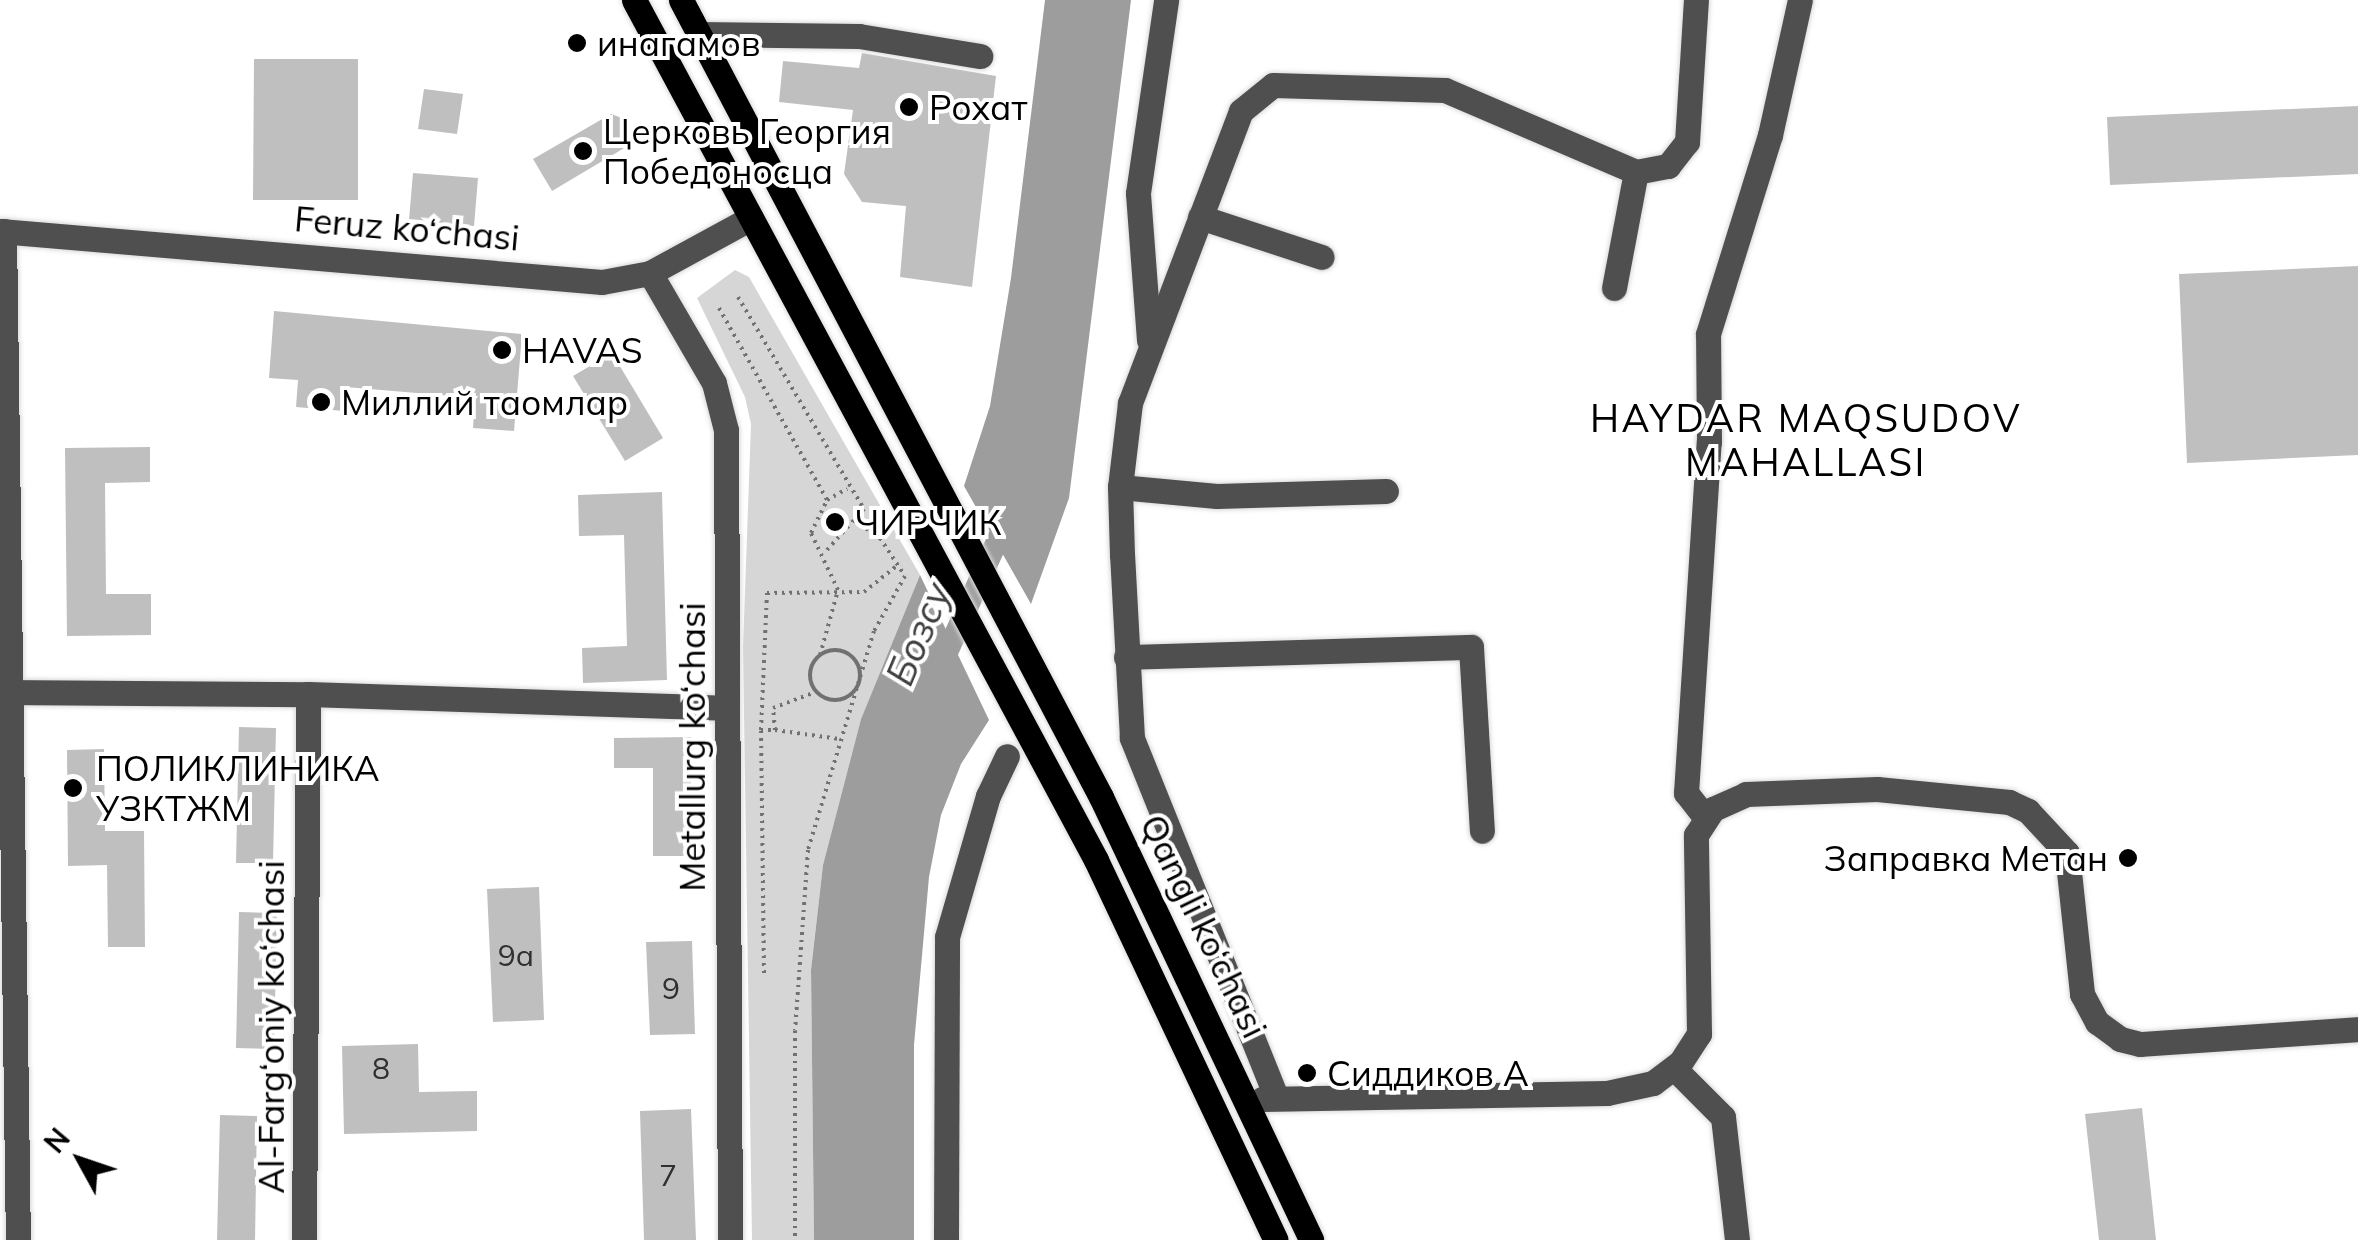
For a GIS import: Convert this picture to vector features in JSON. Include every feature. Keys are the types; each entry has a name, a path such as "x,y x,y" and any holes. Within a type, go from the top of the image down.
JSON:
{"main road":[{"name":"Qangli ko‘chasi","path":"634,0 1006,692 1220,1117 1276,1240"},
{"name":"Qangli ko‘chasi","path":"681,0 1263,1099 1311,1240"},
{"name":"Feruz ko‘chasi","path":"751,218 788,198"},
{"path":"1220,1117 1263,1099"}],"street":[{"path":"1150,350 1138,193 1166,0"},
{"path":"1614,288 1636,172 1668,166 1687,142 1696,0"},
{"path":"1705,817 1686,793 1708,442 1708,334 1770,135 1800,0"},
{"path":"698,34 859,36 980,56"},
{"name":"Qangli ko‘chasi","path":"1263,1099 1132,738 1120,487 1130,403 1241,110 1274,85 1446,90 1636,172"},
{"path":"1200,217 1322,258"},
{"name":"Feruz ko‘chasi","path":"2,231 602,282 650,273 751,218"},
{"path":"2,231 6,889 18,1240"},
{"name":"Metallurg ko‘chasi","path":"650,273 714,383 724,414 730,1240"},
{"path":"1120,487 1216,496 1386,491"},
{"path":"1126,657 1470,647 1482,831"},
{"path":"6,692 308,694 724,708"},
{"name":"Al-Farg‘oniy ko‘chasi","path":"304,1240 308,694"},
{"path":"946,1240 947,938 988,796 1007,756"},
{"path":"1263,1099 1622,1092 1674,1068 1691,1050 1702,1016 1692,855 1705,817 1746,794 1877,789 2008,802 2037,818 2066,853 2082,994 2111,1035 2140,1044 2358,1028"},
{"path":"1674,1068 1722,1117 1737,1240"}],"path":[{"path":"738,297 847,489 864,509 826,552"},
{"path":"718,308 827,500"},
{"path":"816,692 811,668 820,654 838,590 826,552 812,533 827,500 847,489"},
{"path":"795,1240 801,908 808,850 874,631 905,576 900,562 854,520"},
{"path":"764,973 761,730 766,593 864,592 900,562"},
{"path":"775,730 774,708 816,692 838,700 858,686 860,670 852,656 836,650 820,654"},
{"path":"761,730 839,739"}],"shaded area":[{"path":"735,270 749,277 920,575 861,719 823,865 811,970 814,1240 752,1240 743,647 751,424 745,397 697,298"}],"water":[{"name":"Бозсу","path":"1045,0 1131,0 1069,498 1031,604 964,486 990,406 1011,278"},
{"path":"920,575 989,720 961,764 941,815 929,877 914,1045 914,1240 814,1240 811,970 823,865 861,719"}],"building":[{"path":"862,53 996,76 972,287 900,277 906,206 862,202 844,174 853,110 779,102 783,61 859,68"},
{"path":"254,59 358,59 358,200 253,200"},
{"path":"424,89 463,94 457,134 418,129"},
{"path":"2358,106 2358,174 2110,185 2107,117"},
{"name":"Церковь Георгия Победоносца","path":"611,114 622,118 631,144 552,191 533,159"},
{"path":"413,173 478,178 474,226 409,220"},
{"path":"2358,266 2358,455 2187,463 2179,274"},
{"path":"274,311 522,334 514,431 473,428 475,398 346,387 344,411 296,407 298,380 269,378"},
{"path":"612,353 663,438 625,461 573,376"},
{"path":"150,447 150,482 105,483 106,594 151,594 151,635 67,636 65,448"},
{"path":"662,492 667,680 583,683 582,648 627,646 624,535 579,536 578,495"},
{"path":"239,727 276,728 273,863 236,863"},
{"path":"691,737 691,856 653,856 653,768 614,768 614,738"},
{"path":"104,749 105,831 144,831 145,947 108,947 107,865 68,866 67,750"},
{"path":"539,887 544,1020 493,1022 487,889"},
{"path":"239,912 277,913 274,1049 236,1048"},
{"path":"692,941 695,1034 650,1035 646,942"},
{"path":"418,1044 419,1092 477,1091 477,1131 344,1134 342,1046"},
{"path":"2142,1108 2156,1240 2099,1240 2085,1114"},
{"path":"691,1109 696,1240 644,1240 640,1111"},
{"path":"220,1115 257,1116 255,1240 217,1240"}],"waterway":[{"name":"Бозсу","path":"940,668 1007,519"}],"place":[{"name":"инагамов","path":"577,43"},
{"name":"Рохат","path":"909,107"},
{"name":"Церковь Георгия Победоносца","path":"583,151"},
{"name":"HAVAS","path":"502,350"},
{"name":"Миллий таомлар","path":"321,402"},
{"name":"ЧИРЧИК","path":"835,522"},
{"name":"ПОЛИКЛИНИКА УЗКТЖМ","path":"73,788"},
{"name":"Заправка Метан","path":"2128,858"},
{"name":"Сиддиков А","path":"1307,1073"}],"district":[{"name":"HAYDAR MAQSUDOV MAHALLASI","path":"1806,441"}]}
